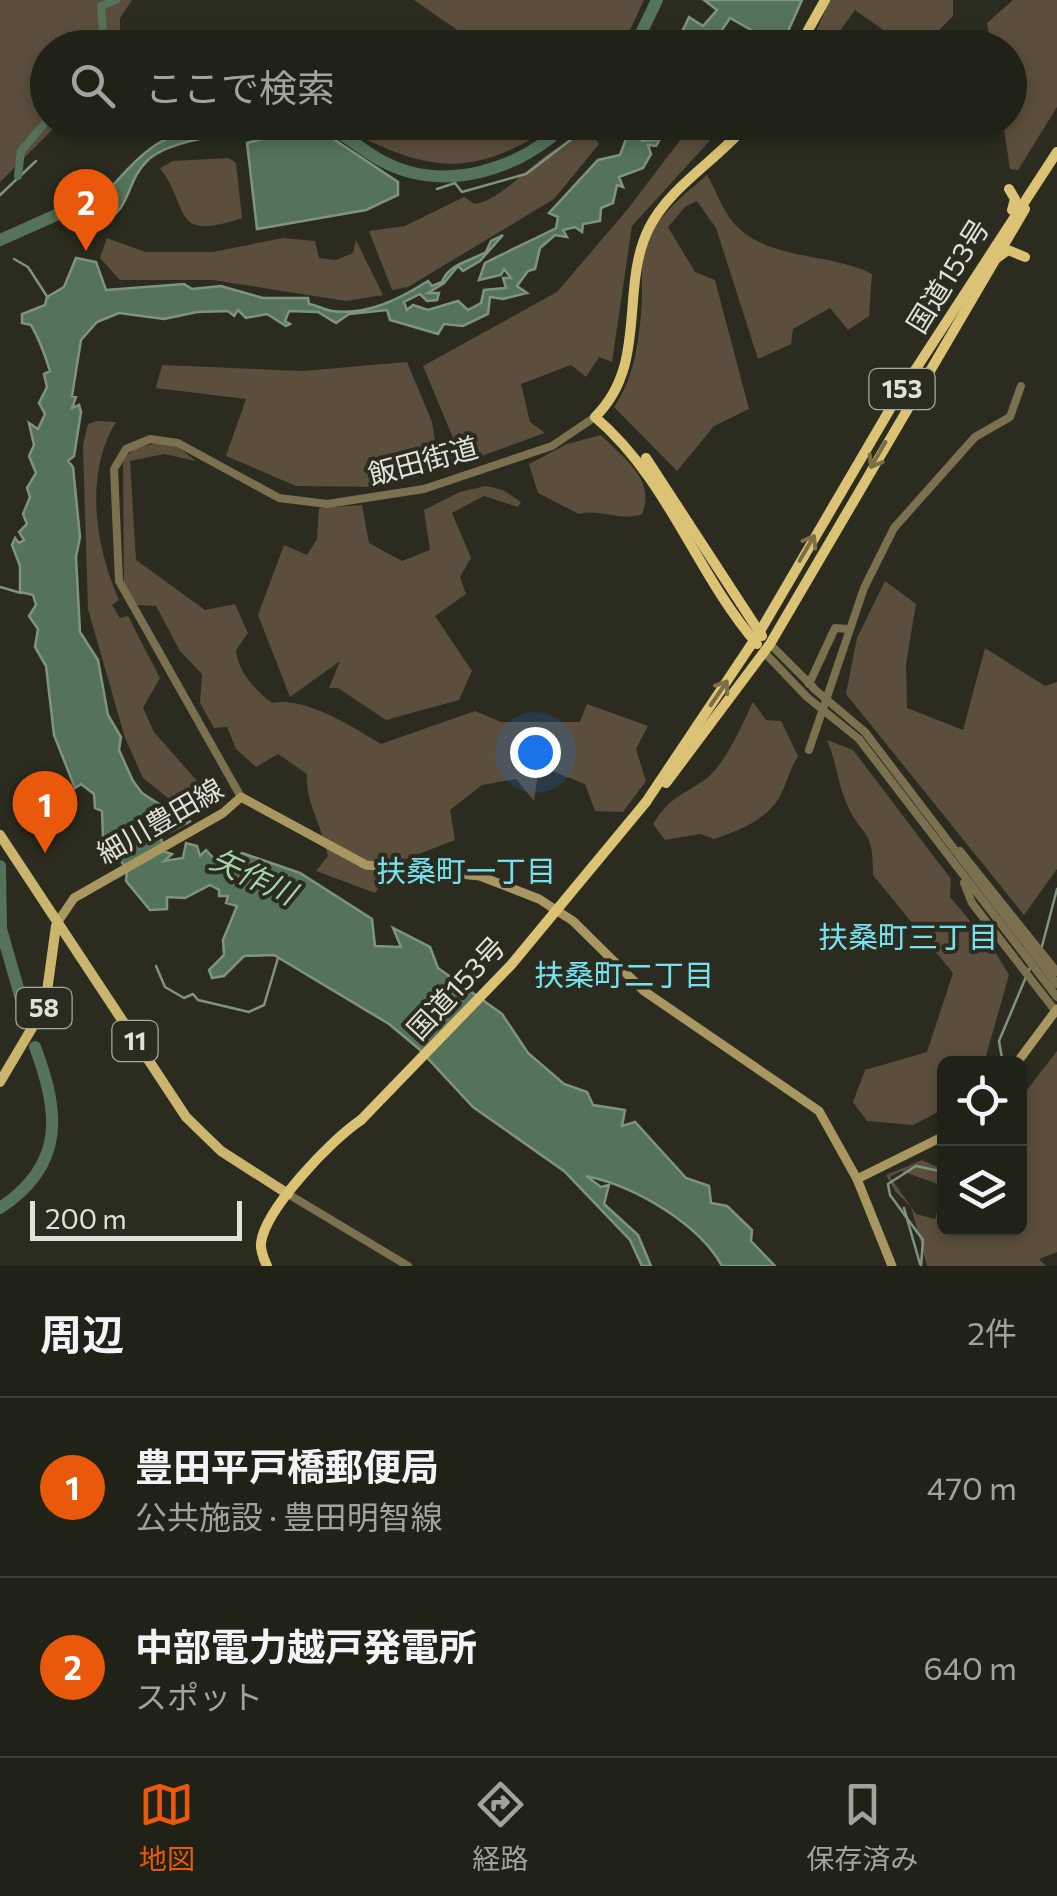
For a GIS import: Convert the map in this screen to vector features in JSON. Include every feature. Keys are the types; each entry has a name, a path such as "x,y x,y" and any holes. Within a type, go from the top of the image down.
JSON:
{"highway":[{"path":"808,30 825,0"},
{"name":"飯田街道","path":"598,414 627,362 646,232 661,208 731,140"},
{"name":"国道153号","path":"646,802 756,637 866,448 1057,152"},
{"name":"国道153号","path":"288,1194 511,965 700,742 767,648 973,292 1057,164"},
{"name":"153","path":"998,238 1015,202 1009,189"},
{"path":"973,292 1001,253 1012,250 1026,257 1014,235 1028,205"},
{"path":"598,414 665,482 756,637 767,648"},
{"name":"153","path":"267,1266 261,1241 270,1218 288,1194"}],"main road":[{"name":"細川豊田線","path":"56,924 74,898 224,813 241,797 366,864 480,876 539,899 573,921 644,992 819,1111 856,1179 892,1266"},
{"name":"11","path":"0,834 56,924 194,1126 221,1152 288,1194"},
{"name":"58","path":"0,1082 45,1006 56,924"},
{"path":"1022,1056 1056,1011"},
{"path":"856,1179 937,1139"}],"street":[{"path":"809,750 848,629 894,528 975,437 1010,417 1021,386"},
{"name":"飯田街道","path":"241,797 119,581 114,468 126,449 150,439 178,443 279,498 327,504 424,489 552,446 598,414"},
{"path":"811,686 834,628 848,629"},
{"path":"767,648 862,735 984,876 1057,972"},
{"path":"767,648 807,697 862,735 959,870 1057,984"},
{"path":"940,829 1057,997"},
{"path":"959,870 972,902 1056,1011"},
{"path":"288,1194 408,1266"}],"shaded area":[{"path":"0,0 132,0 120,18 120,30 30,30 30,140 42,140 0,182"},
{"path":"414,0 644,0 630,30 457,30"},
{"path":"830,0 953,0 953,16 939,30 883,30 855,10 840,30 816,30"},
{"path":"1013,0 1057,0 1057,107 1018,170 1010,169 1006,140 1027,140 1027,30 988,30 987,23"},
{"path":"367,140 528,140 471,162 445,164"},
{"path":"572,140 596,140 599,144 554,199 408,287 392,290 369,231 405,226 464,197 475,204 489,199"},
{"path":"680,140 710,140 632,226 612,362 599,357 586,377 571,365 521,384 530,422 545,433 448,468 453,438 423,366 557,292"},
{"path":"229,158 236,163 242,218 203,226 193,224 160,168 173,161"},
{"path":"707,175 729,217 758,242 872,274 869,316 848,330 830,308 793,329 791,344 758,359 716,228 697,201 686,206 668,227 695,272 715,280 749,409 714,426 677,471 614,407 636,354 643,262 649,237 671,207"},
{"path":"107,238 145,252 213,252 283,238 315,241 319,258 336,260 353,253 356,240 383,295 346,301 213,280 120,280 100,258"},
{"path":"407,362 432,422 436,447 422,476 381,487 296,486 226,456 246,399 156,388 162,365 303,371"},
{"path":"116,422 106,442 97,487 99,534 119,600 112,605 120,618 128,616 160,678 143,708 154,732 212,798 183,810 143,778 125,738 88,609 83,445 88,424"},
{"path":"601,435 641,480 645,490 642,514 579,514 538,493 529,464 567,444"},
{"path":"173,443 196,461 164,454 130,461 136,560 205,610 235,604 248,633 236,650 240,666 272,703 314,708 381,744 475,711 501,722 580,722 587,704 648,726 636,749 646,781 623,812 595,811 585,784 539,766 534,801 516,779 482,785 450,810 455,840 393,864 375,893 316,871 328,856 309,795 307,774 278,754 256,767 236,749 227,727 214,728 200,703 202,674 180,651 156,606 136,605 124,584 123,458 136,448"},
{"path":"486,486 503,490 521,502 518,507 484,496 452,513 471,558 460,577 466,594 435,616 472,671 459,700 386,720 338,688 329,688 340,661 290,697 258,615 284,545 307,555 317,539 319,508 362,505 369,543 402,561 430,550 424,510 460,492"},
{"path":"885,581 916,604 906,664 907,708 963,730 985,648 1045,686 1057,682 1057,869 1024,915 846,694 857,638"},
{"path":"753,702 766,720 781,721 798,756 777,801 757,820 714,839 700,834 665,840 653,824 672,801 714,771"},
{"path":"827,740 853,750 951,879 950,897 992,947 1009,975 986,1056 937,1056 937,1113 913,1125 867,1121 853,1102 865,1070 927,1052 953,973 873,875 869,840 846,802"},
{"path":"1057,1051 1057,1252 1039,1259 1046,1266 927,1266 911,1207 886,1175 922,1160 937,1167 937,1184 901,1171 890,1177 916,1214 935,1219 937,1213 937,1236 1027,1236 1027,1090"}],"water":[{"path":"704,0 802,0 789,30 751,30 730,18 722,30 683,30 689,17 703,26 717,10"},
{"path":"166,140 195,140 173,146 147,161 119,210 104,221 95,215 104,193"},
{"path":"335,140 398,182 398,195 366,210 257,229 247,143"},
{"path":"626,140 659,140 656,146 648,145 651,154 643,168 619,177 623,187 617,185 613,203 601,208 600,221 583,224 582,232 575,227 563,230 567,237 555,235 540,248 535,269 528,271 517,286 527,293 503,299 490,297 488,314 463,326 444,324 438,334 390,320 387,310 349,314 336,323 318,312 289,311 285,321 290,324 286,326 267,314 246,318 238,310 234,316 228,311 197,312 164,319 119,313 97,322 81,340 72,408 79,405 81,412 74,456 68,461 73,467 80,537 76,557 80,632 98,660 108,715 121,737 119,750 133,781 142,793 173,813 178,823 191,821 170,832 157,825 165,852 172,854 164,861 183,858 186,843 197,846 200,856 206,850 217,862 236,861 242,853 300,873 372,919 375,946 401,947 393,928 430,947 438,968 502,1014 528,1053 564,1084 587,1092 593,1105 625,1110 622,1126 635,1122 686,1178 709,1186 711,1203 727,1206 752,1230 751,1241 775,1266 722,1266 698,1236 664,1209 625,1188 586,1176 601,1187 609,1185 604,1204 638,1235 651,1266 642,1266 630,1240 564,1171 473,1107 419,1049 389,1024 274,955 244,956 224,976 212,978 209,970 224,955 223,940 237,906 226,903 228,896 219,896 219,890 210,885 185,898 167,897 167,909 150,910 126,881 127,870 117,855 120,845 114,851 103,838 102,811 95,808 94,794 81,784 75,788 54,735 46,666 35,647 38,629 29,616 36,605 33,595 20,592 20,566 12,545 15,538 19,543 24,540 19,532 27,524 23,514 30,497 27,488 36,473 29,456 34,445 29,423 38,429 45,414 39,403 47,387 44,374 50,371 31,325 22,323 22,314 45,305 47,297 64,287 76,258 96,262 106,290 184,284 192,289 221,286 263,298 308,298 309,304 345,312 383,304 428,281 432,286 442,282 449,271 461,264 486,252 491,241 503,235 480,261 463,271 458,266 444,283 428,293 439,293 437,300 427,301 420,294 404,302 407,310 413,305 428,310 458,301 468,310 481,303 484,290 506,288 503,278 511,278 504,269 501,275 479,280 485,263 556,228 558,217 549,213 598,160 620,155"}],"waterway":[{"path":"103,30 101,6 116,0"},
{"name":"矢作川","path":"643,30 657,0"},
{"path":"18,176 21,151 30,140"},
{"name":"矢作川","path":"349,140 382,161 431,176 481,172 528,153 548,140"},
{"path":"437,189 455,183 462,192 526,174 570,140"},
{"path":"0,195 36,161"},
{"path":"0,240 83,203 106,204"},
{"path":"14,259 28,267 48,298"},
{"path":"0,587 21,593"},
{"path":"0,866 1,929 28,1023"},
{"path":"1041,950 1057,889"},
{"path":"156,966 165,987 184,998 193,994 198,1000 249,1012 264,1005 278,958"},
{"path":"1002,1056 999,1041 1031,965"},
{"path":"0,1208 36,1174 51,1136 49,1094 35,1047"},
{"path":"921,1266 923,1240 890,1195 888,1184 916,1166 937,1170"},
{"path":"904,1208 920,1264"}],"place":[{"name":"中部電力越戸発電所","path":"86,251"},
{"name":"豊田平戸橋郵便局","path":"45,853"}],"district":[{"name":"扶桑町一丁目","path":"466,872"},
{"name":"扶桑町三丁目","path":"908,938"},
{"name":"扶桑町二丁目","path":"624,976"}]}
